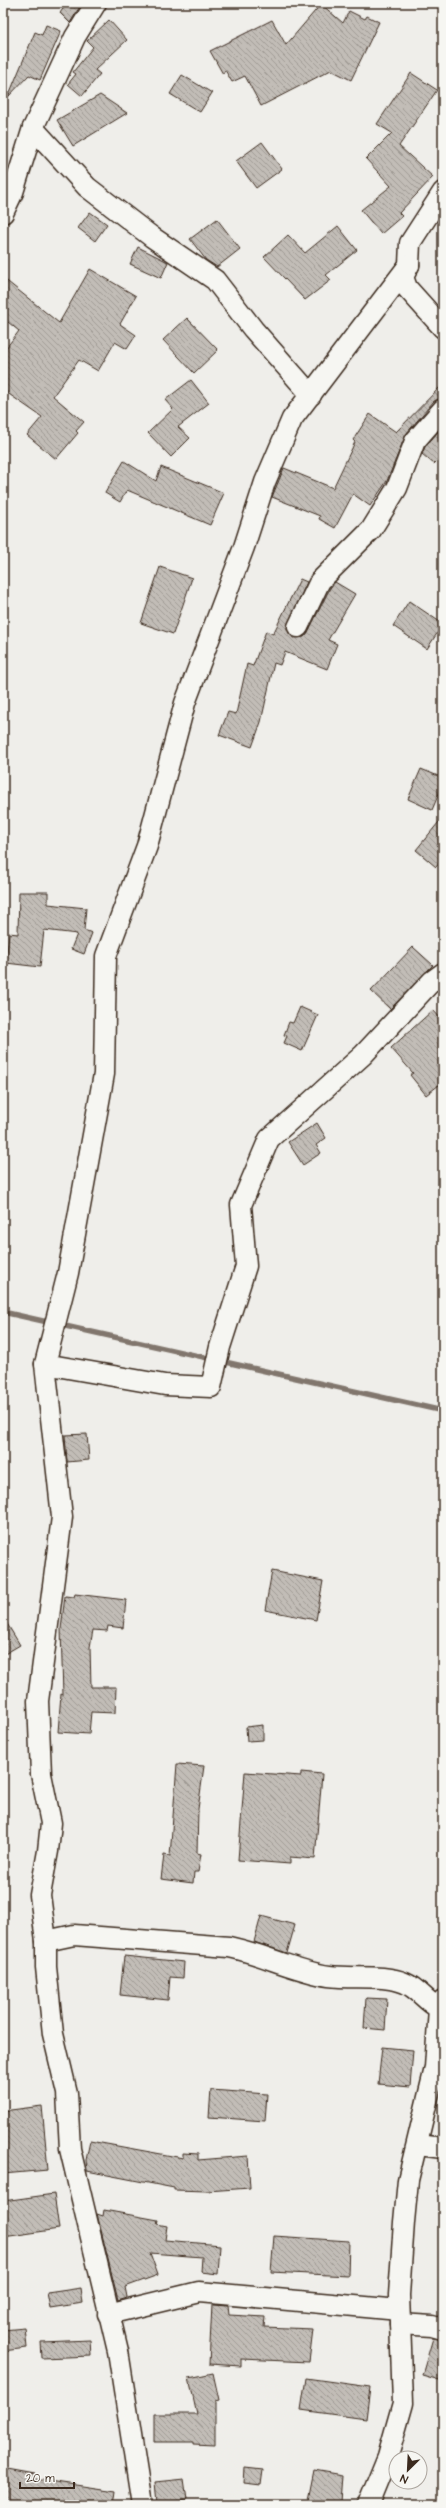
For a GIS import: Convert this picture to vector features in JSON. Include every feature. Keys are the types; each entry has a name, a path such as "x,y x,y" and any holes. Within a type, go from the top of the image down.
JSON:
{"street":[{"path":"4,209 28,149 33,128 75,37 96,3"},
{"path":"33,128 87,187 152,237 216,280 253,329 311,395"},
{"path":"443,192 410,243 409,265 402,276 406,288 443,328"},
{"path":"142,2505 118,2351 70,2149 67,2093 54,2034 46,1975 46,1941 40,1895 48,1851 51,1823 41,1774 38,1701 62,1517 45,1364 68,1273 104,1074 106,956 147,846 185,703 244,547 265,482 292,419 409,265"},
{"path":"298,627 320,581 371,530 397,488 415,441 443,409"},
{"path":"45,1364 165,1385 211,1387 220,1348 246,1266 241,1206 270,1139 364,1055 432,981 443,972"},
{"path":"46,1941 74,1935 229,1947 248,1951 328,1976 390,1979 405,1982 430,2004 441,2004 435,2068 418,2145 408,2180 404,2222 400,2317 403,2403 388,2456 368,2505"},
{"path":"418,2145 443,2148"},
{"path":"108,2314 199,2292 400,2317 443,2329"}],"building":[{"path":"67,3 82,3 70,23 60,13"},
{"path":"321,4 343,23 349,11 365,19 367,16 379,22 351,80 331,70 261,106 245,76 232,82 225,70 223,74 210,51 272,20 286,45"},
{"path":"109,20 127,40 95,70 100,74 82,96 68,84 76,74 73,72 93,47 87,41"},
{"path":"46,25 61,31 40,80 29,75 8,97 35,32 42,35"},
{"path":"411,73 437,90 399,146 433,177 399,213 402,216 381,234 361,210 391,186 366,159 392,133 377,124"},
{"path":"182,75 212,93 200,112 170,94"},
{"path":"100,95 127,113 73,146 57,120"},
{"path":"262,142 282,169 256,188 236,161"},
{"path":"90,212 107,224 95,241 78,228"},
{"path":"217,219 240,249 217,267 206,260 190,239"},
{"path":"338,226 357,250 326,275 331,280 305,300 264,257 288,235 305,253"},
{"path":"138,247 168,262 161,278 130,264"},
{"path":"90,269 136,296 120,324 136,335 127,349 115,342 98,371 79,360 53,396 84,422 76,431 78,433 56,459 27,435 42,417 3,390 3,352 19,331 3,318 3,278 59,323"},
{"path":"187,318 218,350 194,373 163,340"},
{"path":"191,380 209,403 178,427 190,438 171,457 148,433 173,409 165,400"},
{"path":"443,384 443,398 434,401 406,434 387,481 370,506 353,494 335,528 319,519 320,516 272,497 284,468 333,488 355,442 353,440 370,414 396,432"},
{"path":"443,426 443,455 434,464 422,454 425,447"},
{"path":"124,461 156,481 161,467 224,493 210,525 127,490 120,502 105,493"},
{"path":"160,567 192,578 173,634 141,623"},
{"path":"300,579 307,582 287,628 293,638 304,637 308,632 330,588 335,582 355,594 328,640 337,644 327,669 285,652 280,665 274,663 261,722 252,747 219,735 228,712 236,714 247,664 253,666 266,631 273,634"},
{"path":"409,601 443,624 427,649 393,626"},
{"path":"421,769 443,778 443,784 432,810 408,799"},
{"path":"443,817 443,859 436,867 416,850"},
{"path":"19,892 48,892 48,904 86,908 84,930 92,933 84,954 71,949 77,934 44,930 40,967 6,963 9,933 18,934"},
{"path":"413,947 433,965 390,1009 371,991"},
{"path":"300,1007 318,1015 302,1051 284,1043 287,1036 284,1035 289,1022 293,1023"},
{"path":"433,1010 443,1021 443,1082 426,1095 410,1075 413,1073 391,1048"},
{"path":"317,1123 326,1138 316,1145 321,1153 303,1165 288,1142"},
{"path":"87,1434 89,1460 67,1462 65,1435"},
{"path":"272,1571 323,1581 316,1620 265,1610"},
{"path":"75,1594 126,1600 123,1628 108,1626 107,1631 93,1630 90,1647 91,1687 116,1687 115,1713 91,1712 89,1734 58,1732 61,1694 63,1695 61,1629 65,1596 74,1597"},
{"path":"3,1617 20,1645 3,1655"},
{"path":"263,1725 263,1740 247,1741 246,1727"},
{"path":"177,1764 204,1766 198,1809 197,1853 201,1854 198,1872 194,1872 193,1883 161,1879 164,1855 170,1856"},
{"path":"245,1772 301,1776 301,1772 322,1774 315,1859 290,1857 290,1864 238,1860"},
{"path":"261,1916 295,1925 287,1953 254,1942"},
{"path":"124,1956 184,1962 183,1978 170,1977 168,2000 120,1995"},
{"path":"366,1998 387,1999 385,2030 364,2028"},
{"path":"382,2047 413,2050 410,2087 378,2084"},
{"path":"211,2090 267,2094 265,2121 209,2117"},
{"path":"42,2106 48,2170 3,2174 3,2111"},
{"path":"90,2141 183,2158 183,2153 198,2154 198,2160 248,2156 250,2188 207,2191 174,2190 174,2188 87,2171 86,2160"},
{"path":"54,2194 59,2229 3,2237 3,2201"},
{"path":"104,2210 158,2220 157,2224 167,2226 165,2240 220,2245 218,2274 201,2272 202,2257 150,2253 158,2275 125,2287 127,2297 118,2300 97,2214 103,2216"},
{"path":"274,2236 349,2241 348,2276 271,2272"},
{"path":"81,2288 83,2303 50,2308 47,2293"},
{"path":"212,2305 228,2306 229,2315 265,2317 264,2327 313,2329 309,2362 241,2359 241,2366 209,2364"},
{"path":"25,2328 27,2348 3,2351 3,2330"},
{"path":"433,2338 443,2340 443,2381 422,2375"},
{"path":"90,2340 91,2356 42,2358 41,2342"},
{"path":"213,2373 219,2400 215,2401 215,2445 193,2444 193,2442 154,2442 154,2414 197,2414 189,2378"},
{"path":"306,2378 370,2387 366,2419 301,2410"},
{"path":"3,2467 36,2473 35,2479 116,2491 114,2505 3,2505"},
{"path":"245,2468 263,2470 261,2485 244,2483"},
{"path":"314,2470 343,2475 341,2502 338,2502 337,2505 307,2505"},
{"path":"184,2479 187,2500 157,2503 155,2482"}],"waterway":[{"path":"3,1312 443,1411"}]}
